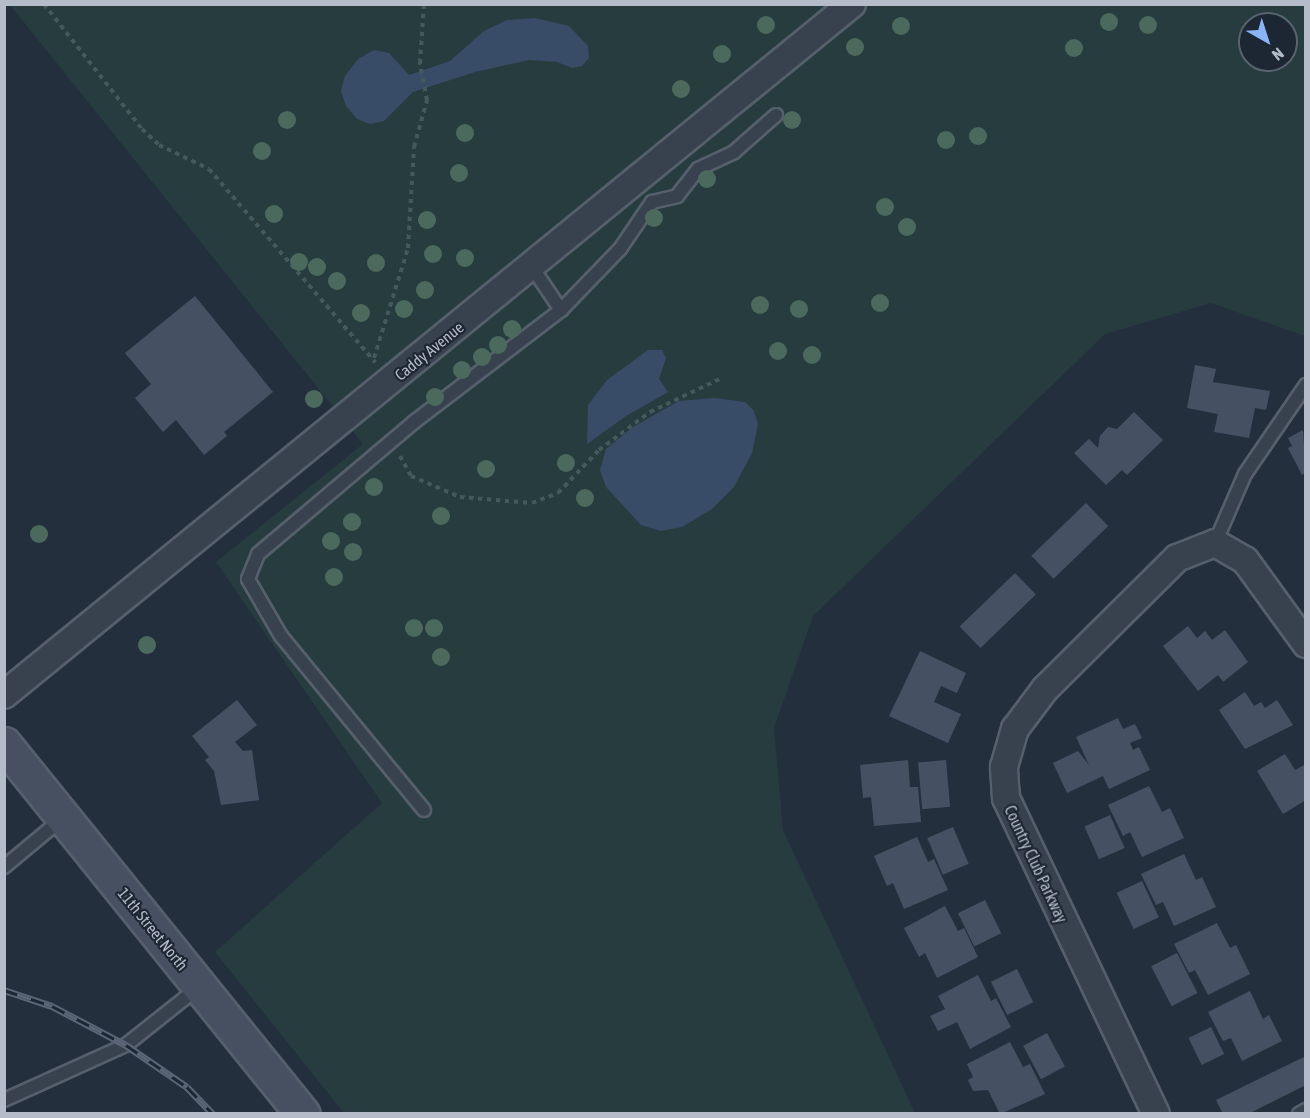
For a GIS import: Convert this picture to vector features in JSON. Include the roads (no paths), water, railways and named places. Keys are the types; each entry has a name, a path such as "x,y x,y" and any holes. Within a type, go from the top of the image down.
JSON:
{"street":[{"name":"Caddy Avenue","path":"4,695 390,383 852,4"},
{"path":"1215,543 1245,560 1305,644"},
{"name":"Country Club Parkway","path":"1156,1113 1020,835 1006,798 1004,767 1015,729 1046,689 1177,558 1215,543"},
{"name":"11th Street North","path":"4,744 303,1113"}],"lane":[{"path":"424,810 321,690 281,636 248,579 258,554 414,422 561,310 620,249 652,202 677,196 698,169 734,152 776,115"},
{"path":"532,267 561,310"},
{"path":"1215,543 1245,474 1305,386"},
{"path":"4,867 64,817"},
{"path":"4,1100 126,1044 200,986"},
{"path":"1299,1113 1305,1110"}],"water":[{"path":"535,18 569,26 588,46 589,58 582,66 572,68 557,62 529,60 475,72 413,92 384,121 370,124 357,119 346,106 341,91 345,76 358,59 374,50 389,53 409,75 450,61 484,31 507,20"},
{"path":"648,350 662,350 666,358 659,379 668,392 626,416 587,444 588,405 607,380"},
{"path":"715,398 745,402 754,411 758,424 752,453 734,487 712,509 682,527 661,531 641,525 606,487 600,470 606,449 633,427 679,401"}],"railway":[{"path":"4,990 52,1006 126,1045 187,1087 213,1114"}]}
